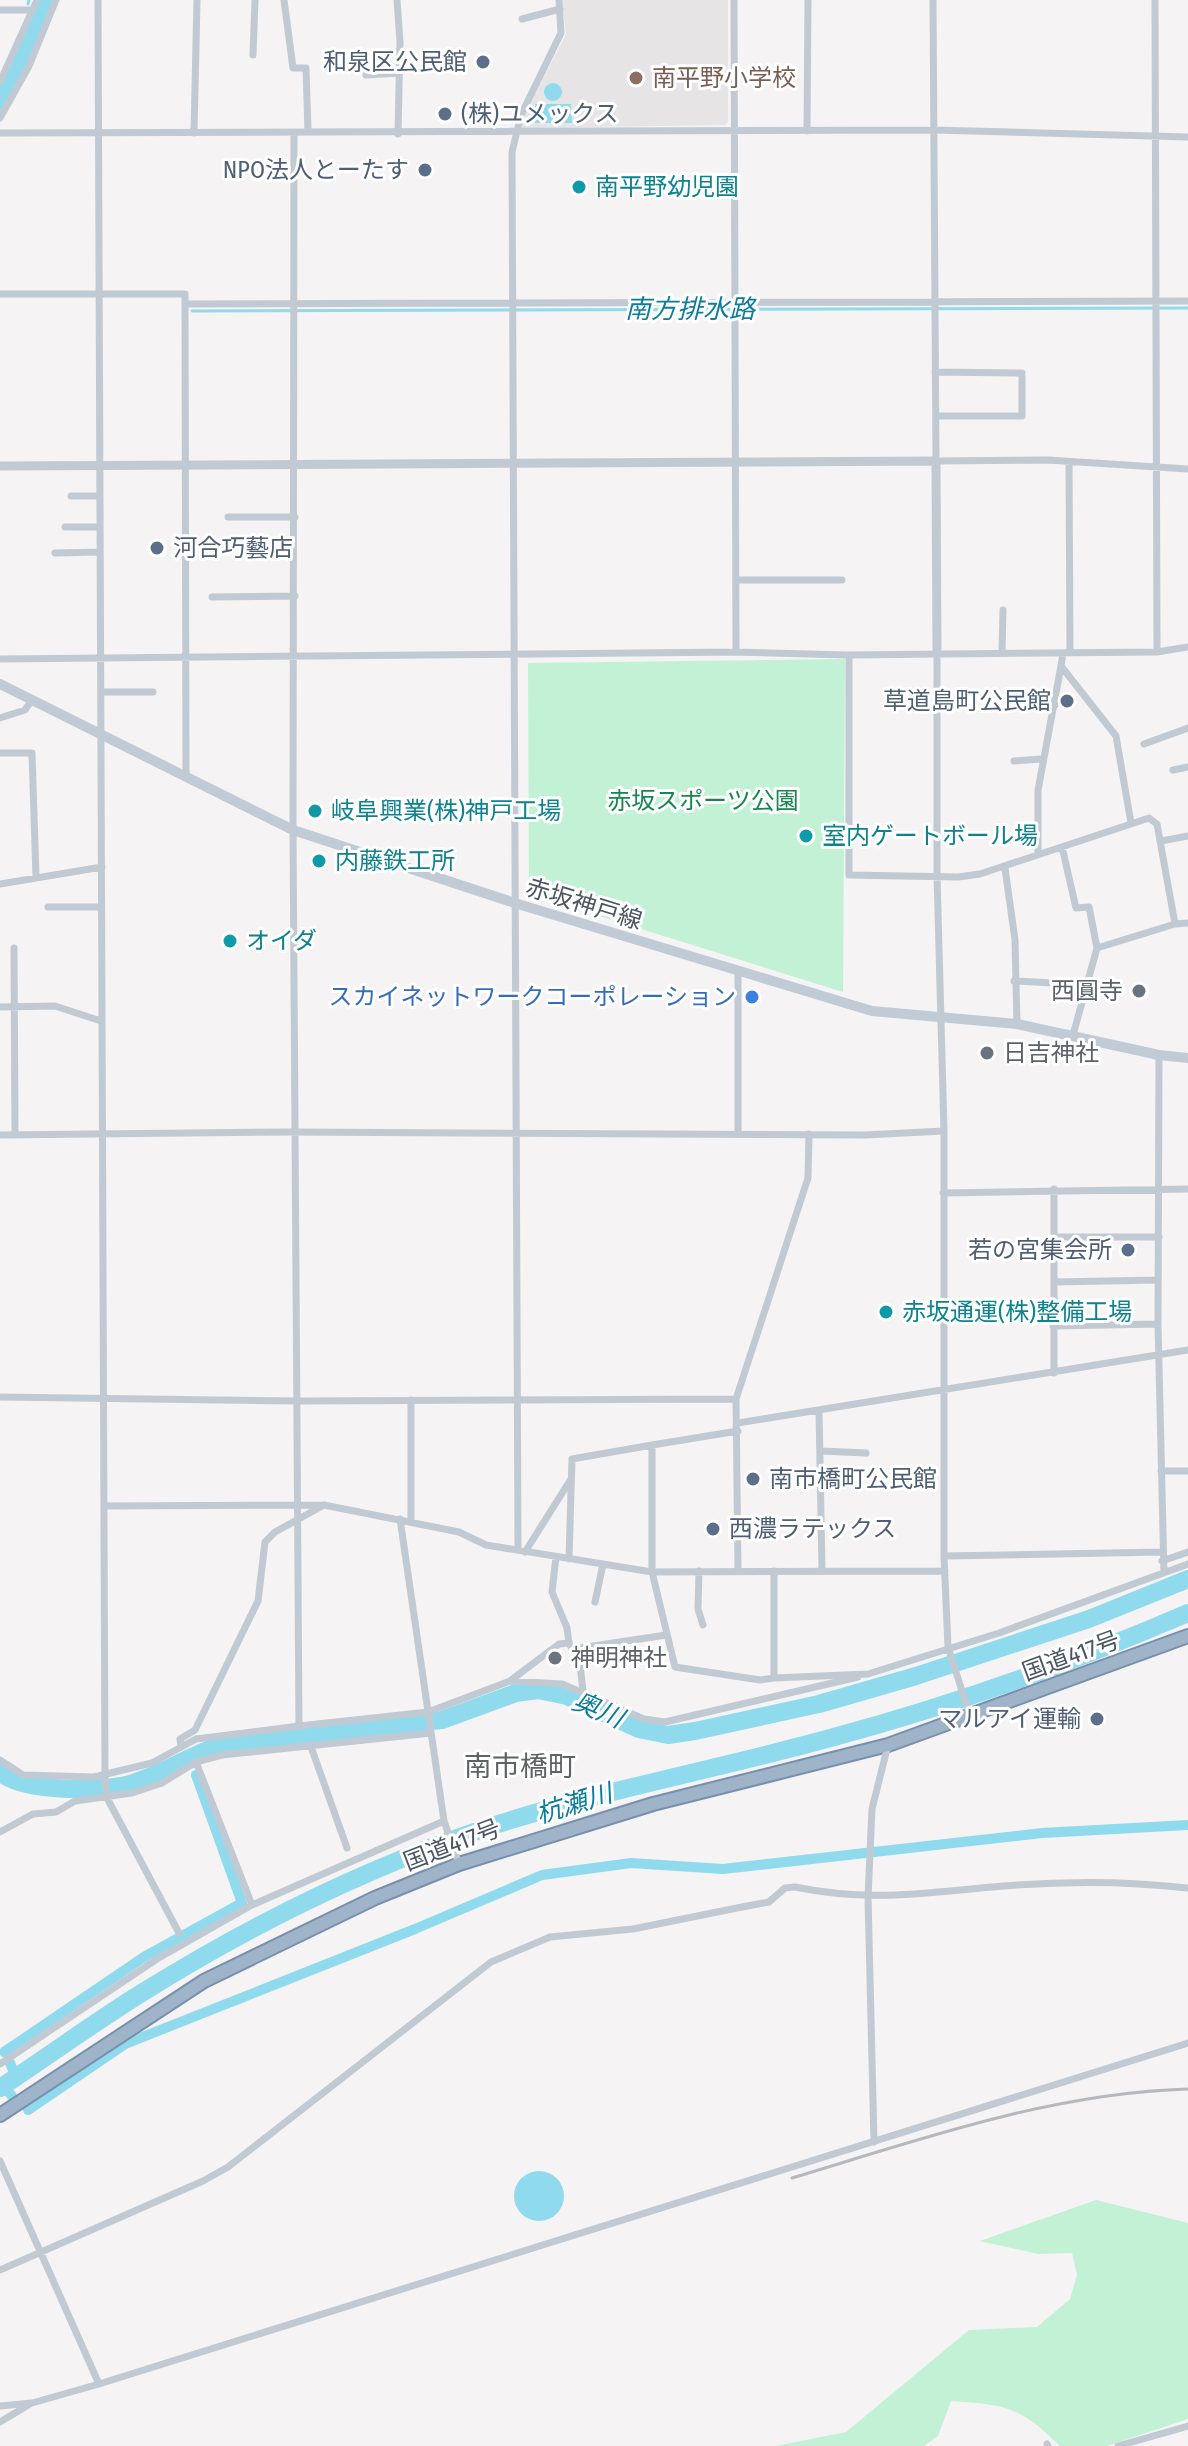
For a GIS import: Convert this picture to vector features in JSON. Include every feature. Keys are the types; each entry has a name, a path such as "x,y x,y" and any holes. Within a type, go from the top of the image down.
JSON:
{"highway":[{"name":"国道417号","path":"0,2115 204,1981 458,1862 653,1804 888,1745 969,1713 1188,1636"}],"main road":[{"name":"赤坂神戸線","path":"0,684 293,830 518,904 872,1011 1017,1024 1159,1055 1188,1058"}],"street":[{"path":"0,82 37,0"},
{"path":"0,118 29,66 56,0"},
{"path":"98,0 105,1777 107,1798 179,1933"},
{"path":"194,133 197,0"},
{"path":"253,55 255,0"},
{"path":"284,0 293,68 306,68 308,132"},
{"path":"397,0 398,134"},
{"path":"734,0 736,652"},
{"path":"807,131 808,0"},
{"path":"933,0 937,875 944,1131 944,1556 948,1647 969,1713"},
{"path":"1155,0 1157,652"},
{"path":"522,19 560,4 561,33 514,132 522,1551"},
{"path":"0,10 33,10"},
{"path":"366,75 399,73"},
{"path":"0,133 934,130 1188,137"},
{"path":"294,133 293,830 299,1726"},
{"path":"0,294 185,294 186,778"},
{"path":"186,304 1188,301"},
{"path":"935,372 1022,373 1022,416 936,416"},
{"path":"0,466 936,461 1069,462 1188,469"},
{"path":"1038,854 1038,790 1042,759 1066,653 1069,462"},
{"path":"71,496 99,496"},
{"path":"228,517 295,517"},
{"path":"65,527 100,527"},
{"path":"55,553 100,552"},
{"path":"736,580 842,580"},
{"path":"212,597 295,596"},
{"path":"1002,653 1003,610"},
{"path":"0,659 736,652 849,655 1066,653 1157,652 1188,647"},
{"path":"849,655 849,875 958,877 1005,868 1038,854 1149,818 1157,824 1175,924"},
{"path":"1061,666 1116,736 1131,823"},
{"path":"101,692 153,692"},
{"path":"0,718 25,710 32,700"},
{"path":"1014,708 1055,705"},
{"path":"1144,744 1188,728"},
{"path":"0,753 32,753 36,877"},
{"path":"1014,761 1042,759"},
{"path":"1173,770 1188,767"},
{"path":"1161,841 1188,836"},
{"path":"1062,847 1076,908 1089,907 1097,948"},
{"path":"0,884 102,867"},
{"path":"1005,868 1015,940 1017,1024"},
{"path":"48,907 101,907"},
{"path":"1073,1035 1082,996 1088,985 1091,957 1097,948 1175,924 1188,923"},
{"path":"14,948 15,1135"},
{"path":"738,973 738,1134"},
{"path":"1014,981 1088,985"},
{"path":"0,1007 55,1006 101,1021"},
{"path":"1159,1055 1158,1324 1164,1573"},
{"path":"0,1135 809,1134 944,1131"},
{"path":"738,1571 736,1399 808,1178 809,1134"},
{"path":"1054,1189 1054,1373"},
{"path":"943,1193 1188,1189"},
{"path":"1054,1237 1159,1237"},
{"path":"1054,1282 1158,1280"},
{"path":"1053,1326 1158,1324"},
{"path":"569,1559 572,1459 819,1410 1188,1350"},
{"path":"0,1397 298,1401 736,1399"},
{"path":"411,1400 411,1521"},
{"path":"819,1410 822,1570"},
{"path":"652,1445 652,1572 675,1667 760,1680 868,1674"},
{"path":"821,1451 866,1453"},
{"path":"1161,1471 1188,1471"},
{"path":"522,1551 571,1478"},
{"path":"104,1506 324,1505 459,1532 486,1545 652,1572 945,1571"},
{"path":"181,1746 180,1739 195,1730 258,1601 265,1542 324,1505"},
{"path":"400,1519 444,1824 458,1862"},
{"path":"944,1556 1162,1552"},
{"path":"1162,1561 1188,1552"},
{"path":"556,1557 552,1592 580,1664 583,1691"},
{"path":"595,1602 603,1564"},
{"path":"510,1681 541,1681 583,1691 644,1719 665,1722 868,1674 999,1633 1188,1564"},
{"path":"699,1571 698,1609 703,1625"},
{"path":"774,1571 774,1678"},
{"path":"0,1760 23,1775 105,1777 152,1763 196,1739 428,1713 510,1681 559,1644 571,1646 666,1635"},
{"path":"0,1832 33,1814 56,1812 89,1797 107,1798 162,1783 196,1762 222,1755 431,1733"},
{"path":"310,1744 347,1848"},
{"path":"874,2142 868,1897 872,1809 888,1745"},
{"path":"196,1762 252,1905"},
{"path":"0,2064 157,1959 252,1905 444,1824"},
{"path":"0,2270 228,2167 491,1962 550,1937 633,1929 769,1902 785,1888 868,1897 907,1897 1022,1885 1143,1883 1188,1888"},
{"path":"0,2406 32,2403 99,2384 1188,2043"},
{"path":"0,2161 99,2384"},
{"path":"0,2422 32,2403"},
{"path":"1118,2446 1188,2426"}],"shaded area":[{"name":"南平野小学校","path":"562,0 728,0 728,122 725,125 523,128 520,124 566,34"}],"green space":[{"name":"赤坂スポーツ公園","path":"845,659 843,992 529,894 528,663"},
{"path":"1096,2200 1188,2223 1188,2419 1107,2446 1060,2446 1034,2423 1011,2410 951,2401 938,2436 924,2446 776,2446 846,2432 969,2330 1037,2327 1070,2299 1077,2275 1072,2253 1038,2254 980,2241"}],"water":[{"path":"553,83 562,92 553,101 544,92"},
{"path":"535,104 571,104 572,123 535,123"},
{"path":"539,2171 557,2178 564,2196 557,2214 539,2221 521,2214 514,2196 521,2178"}],"waterway":[{"path":"28,4 29,0"},
{"path":"0,101 19,70 45,0"},
{"name":"南方排水路","path":"192,311 1188,308"},
{"name":"奥川","path":"0,1772 11,1779 44,1787 84,1789 120,1786 231,1742 442,1720 516,1693 538,1690 567,1696 639,1729 668,1735 695,1731 819,1704 916,1676 1089,1619 1188,1579"},
{"name":"杭瀬川","path":"0,2088 181,1969 266,1922 398,1860 532,1814 791,1749 968,1697 1101,1649 1188,1613"},
{"path":"4,2052 144,1957 242,1903 196,1775"},
{"path":"28,2110 125,2044 542,1875 631,1863 723,1869 1042,1833 1188,1825"},
{"path":"10,2063 16,2077"},
{"path":"3,2086 12,2096"}],"railway":[{"path":"792,2178 987,2120 1087,2099 1188,2089"}],"place":[{"name":"和泉区公民館","path":"483,62"},
{"name":"南平野小学校","path":"636,78"},
{"name":"(株)ユメックス","path":"445,114"},
{"name":"NPO法人とーたす","path":"425,170"},
{"name":"南平野幼児園","path":"579,187"},
{"name":"河合巧藝店","path":"157,548"},
{"name":"草道島町公民館","path":"1067,701"},
{"name":"岐阜興業(株)神戸工場","path":"315,811"},
{"name":"室内ゲートボール場","path":"806,836"},
{"name":"内藤鉄工所","path":"319,861"},
{"name":"オイダ","path":"230,941"},
{"name":"西圓寺","path":"1139,991"},
{"name":"スカイネットワークコーポレーション","path":"752,997"},
{"name":"日吉神社","path":"987,1053"},
{"name":"若の宮集会所","path":"1128,1250"},
{"name":"赤坂通運(株)整備工場","path":"886,1312"},
{"name":"南市橋町公民館","path":"753,1479"},
{"name":"西濃ラテックス","path":"713,1529"},
{"name":"神明神社","path":"555,1658"},
{"name":"マルアイ運輸","path":"1097,1719"}],"district":[{"name":"南市橋町","path":"520,1766"}]}
